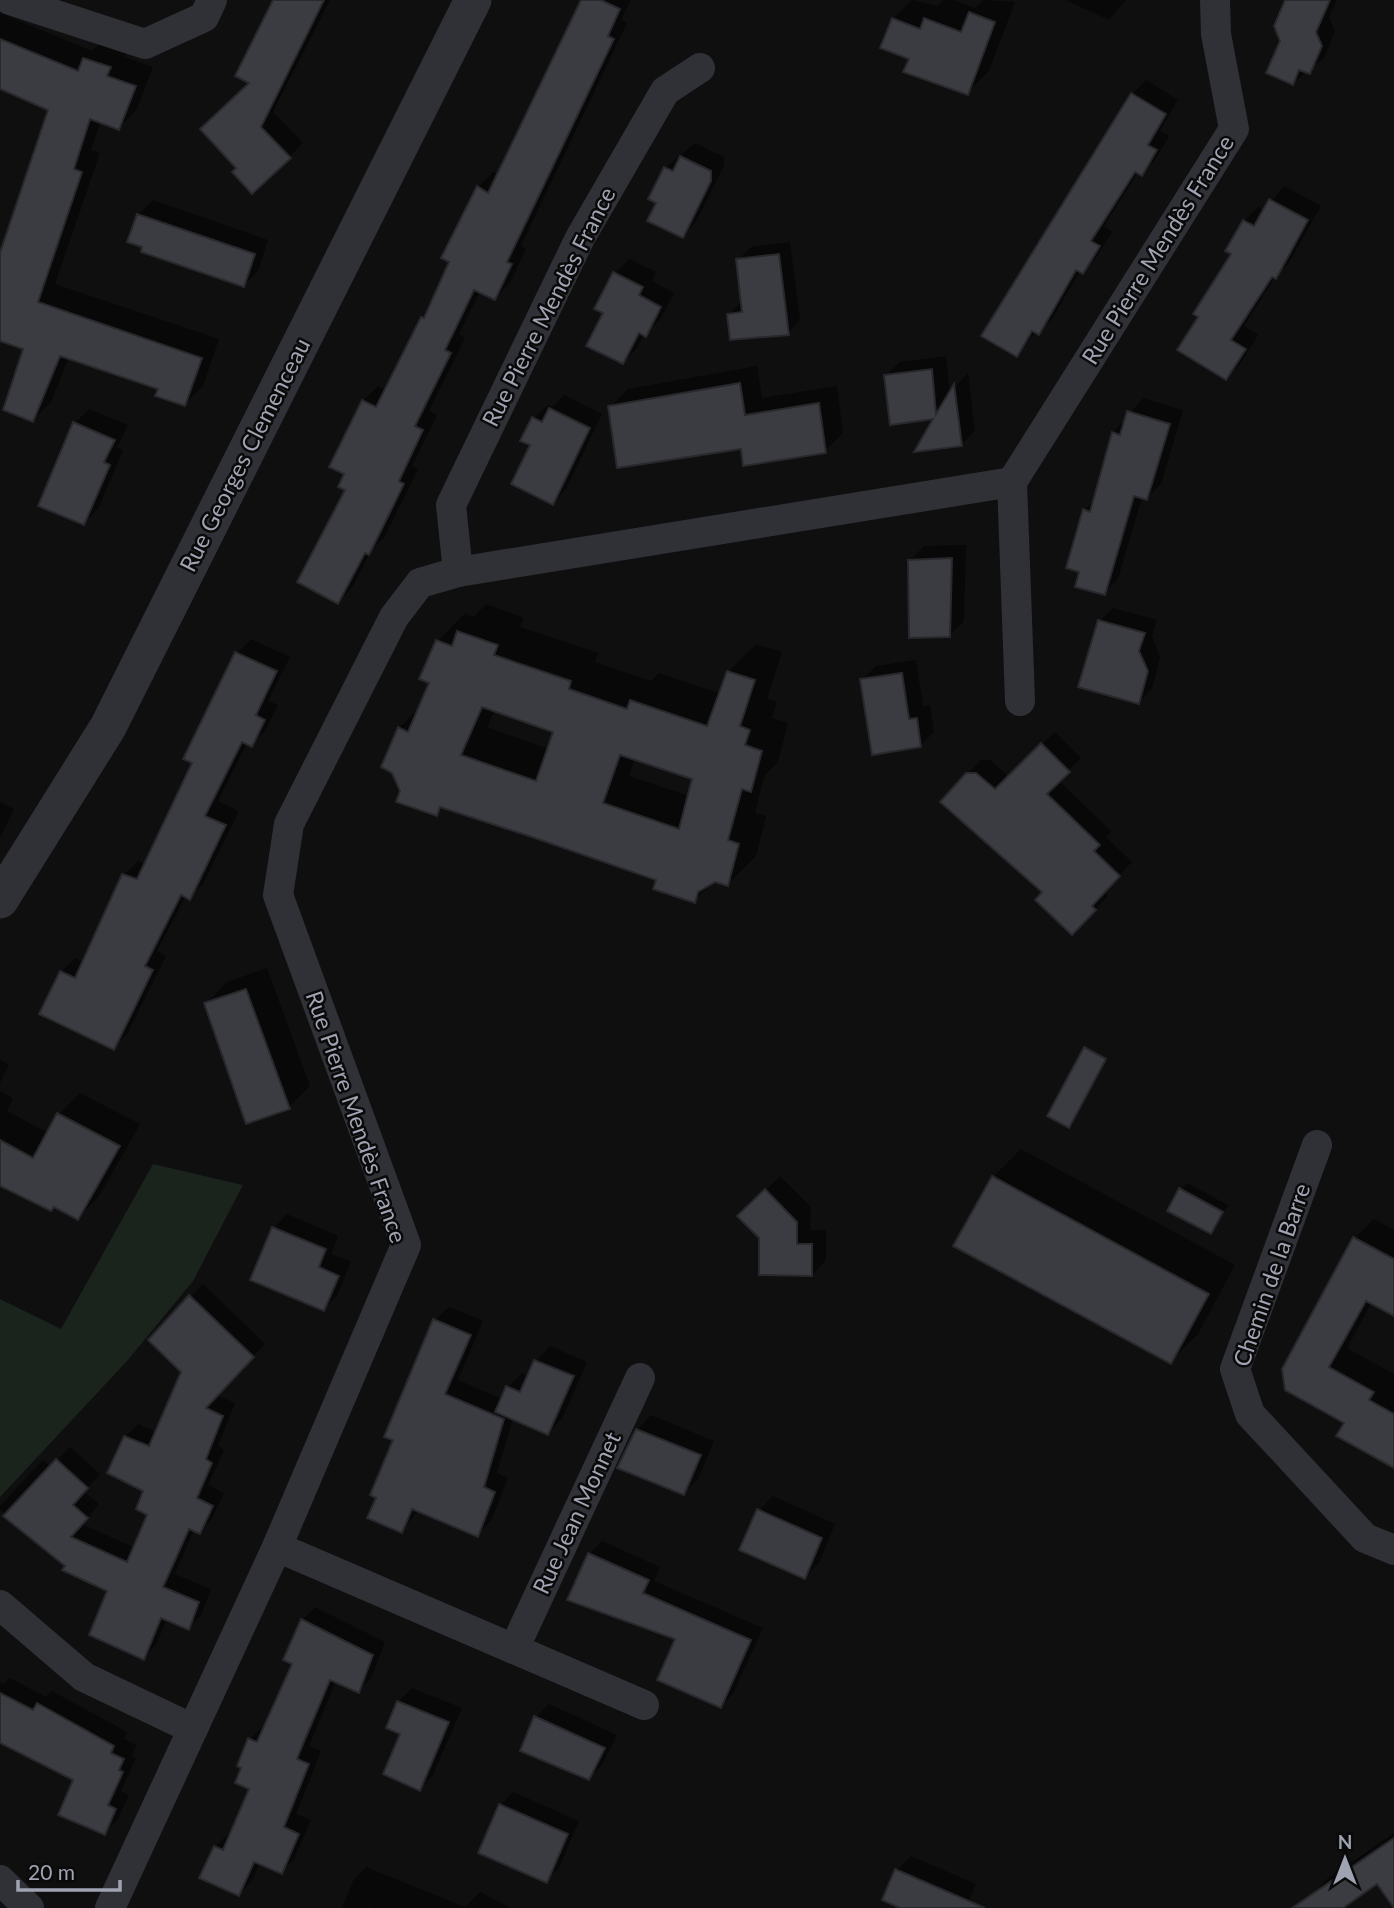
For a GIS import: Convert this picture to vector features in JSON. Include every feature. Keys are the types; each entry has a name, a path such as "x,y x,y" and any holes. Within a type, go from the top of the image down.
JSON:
{"street":[{"path":"10,0 145,44 204,17 212,0"},
{"name":"Rue Georges Clemenceau","path":"0,900 108,727 472,0"},
{"name":"Rue Pierre Mendès France","path":"110,1908 277,1547 406,1245 278,895 289,824 394,617 420,583 458,572 1012,482 1234,129 1216,34 1214,0"},
{"name":"Rue Pierre Mendès France","path":"458,572 451,505 474,457 580,238 665,91 700,68"},
{"path":"1012,482 1020,701"},
{"name":"Chemin de la Barre","path":"1317,1145 1235,1369 1250,1414 1365,1538 1394,1550"},
{"name":"Rue Jean Monnet","path":"514,1649 640,1378"},
{"path":"277,1547 644,1705"},
{"path":"0,1605 84,1677 193,1729"},
{"path":"0,1880 29,1908"}],"shaded area":[{"path":"153,1164 243,1185 193,1281 127,1361 0,1497 0,1299 61,1329"}],"building":[{"path":"273,0 324,0 261,127 291,158 252,194 232,172 236,168 200,129 249,83 235,76"},
{"path":"581,0 601,0 620,9 608,36 614,39 507,262 512,264 495,300 474,290 445,350 451,353 415,426 423,430 399,481 404,484 369,555 365,553 338,604 297,582 345,490 338,487 344,474 329,467 362,400 376,407 421,317 424,318 449,262 441,258 477,186 488,193"},
{"path":"1285,0 1330,0 1316,32 1322,46 1310,74 1299,70 1293,85 1266,73 1280,41 1274,26"},
{"path":"969,12 995,22 968,95 903,72 909,59 880,48 892,18 920,29 924,18 961,32"},
{"path":"0,39 78,71 83,58 111,67 107,76 136,86 119,130 90,119 74,169 82,172 38,302 202,358 185,406 155,396 158,389 60,356 33,422 3,410 23,349 0,341 0,253 48,110 0,89"},
{"path":"1131,93 1166,114 1148,145 1157,150 1142,176 1135,172 1091,241 1100,246 1083,274 1076,270 1039,335 1032,331 1017,357 981,336"},
{"path":"680,156 711,171 711,181 683,238 647,221 656,203 648,199 664,167 673,171"},
{"path":"1269,199 1308,220 1276,279 1272,277 1231,340 1246,349 1226,380 1177,350 1198,317 1193,314 1231,254 1225,251 1243,220 1254,226"},
{"path":"137,214 255,254 244,287 141,252 142,247 127,242"},
{"path":"779,254 789,335 730,340 727,314 742,312 736,259"},
{"path":"613,272 643,287 639,295 661,307 646,337 639,333 623,364 586,346 603,313 594,309"},
{"path":"932,369 936,414 954,384 962,446 914,452 933,419 890,425 884,375"},
{"path":"740,383 745,415 819,403 826,453 743,466 741,449 617,468 608,406"},
{"path":"549,408 590,428 553,505 511,484 530,445 520,441 532,417 542,422"},
{"path":"1127,411 1170,424 1147,500 1134,496 1105,595 1075,587 1079,572 1066,568 1083,509 1090,512 1112,432 1120,435"},
{"path":"73,422 115,440 104,462 110,465 84,525 38,506"},
{"path":"952,558 950,637 909,638 908,560"},
{"path":"1098,620 1145,633 1139,651 1148,671 1139,704 1078,687"},
{"path":"457,631 498,645 494,655 571,681 569,689 627,709 630,700 707,726 727,671 755,680 740,726 750,730 745,745 762,751 751,792 742,789 728,840 739,844 728,886 715,882 698,892 695,903 653,889 656,880 532,837 440,807 437,816 396,802 400,791 392,773 381,767 398,727 408,732 429,683 419,679 436,640 452,646","holes":["482,707 553,732 536,781 461,755","620,755 692,779 679,829 603,803"]},
{"path":"235,652 277,671 256,715 265,720 252,747 242,742 205,816 226,825 190,900 181,895 145,966 153,970 114,1050 39,1014 60,971 75,978 122,874 137,879 192,763 183,759"},
{"path":"902,673 909,719 917,718 921,747 872,755 860,679"},
{"path":"1041,743 1070,772 1047,794 1100,845 1094,851 1120,876 1092,906 1096,910 1072,935 1035,900 1042,892 940,802 966,773 976,773 995,789"},
{"path":"246,989 290,1109 246,1124 204,1003"},
{"path":"1084,1047 1106,1059 1069,1128 1047,1116"},
{"path":"57,1113 120,1146 78,1220 54,1207 51,1211 0,1186 0,1140 33,1158"},
{"path":"992,1176 1209,1294 1171,1364 953,1246"},
{"path":"1179,1188 1223,1212 1211,1234 1167,1211"},
{"path":"765,1189 797,1222 797,1244 812,1244 812,1276 759,1275 759,1238 737,1216"},
{"path":"272,1227 326,1249 319,1267 339,1276 324,1311 250,1280"},
{"path":"1353,1237 1394,1259 1394,1316 1366,1301 1329,1367 1374,1392 1369,1400 1394,1414 1394,1468 1336,1436 1344,1423 1285,1390 1282,1369"},
{"path":"189,1295 254,1357 206,1408 223,1416 206,1459 212,1463 197,1498 213,1506 200,1534 189,1529 163,1587 199,1602 189,1630 161,1618 144,1660 89,1635 107,1591 62,1570 65,1566 3,1516 56,1459 88,1488 73,1505 88,1518 71,1537 127,1562 147,1515 136,1509 143,1491 107,1473 124,1436 149,1446 181,1372 148,1340"},
{"path":"433,1319 471,1335 445,1394 504,1419 484,1487 495,1492 478,1537 412,1509 402,1533 367,1518 376,1498 370,1495 393,1440 384,1437"},
{"path":"534,1360 574,1376 548,1435 495,1412 506,1386 520,1392"},
{"path":"636,1429 701,1455 684,1495 617,1468"},
{"path":"757,1509 822,1538 805,1579 739,1550"},
{"path":"588,1553 649,1580 643,1593 751,1640 721,1708 657,1680 675,1639 567,1600"},
{"path":"301,1619 373,1655 359,1693 330,1680 303,1744 297,1759 309,1764 284,1827 299,1834 282,1874 254,1862 239,1896 199,1878 214,1846 223,1850 249,1789 235,1783 241,1768 237,1766 248,1738 257,1742 292,1664 283,1660"},
{"path":"0,1693 33,1710 37,1703 114,1746 111,1753 124,1759 119,1770 123,1772 108,1805 116,1809 105,1835 58,1815 73,1780 0,1743"},
{"path":"397,1701 449,1722 420,1791 383,1774 400,1734 386,1728"},
{"path":"534,1716 605,1748 589,1780 520,1751"},
{"path":"499,1804 568,1834 547,1883 478,1853"},
{"path":"1394,1838 1394,1908 1377,1884 1343,1908 1292,1908"},
{"path":"895,1869 985,1908 900,1908 882,1900"}]}
